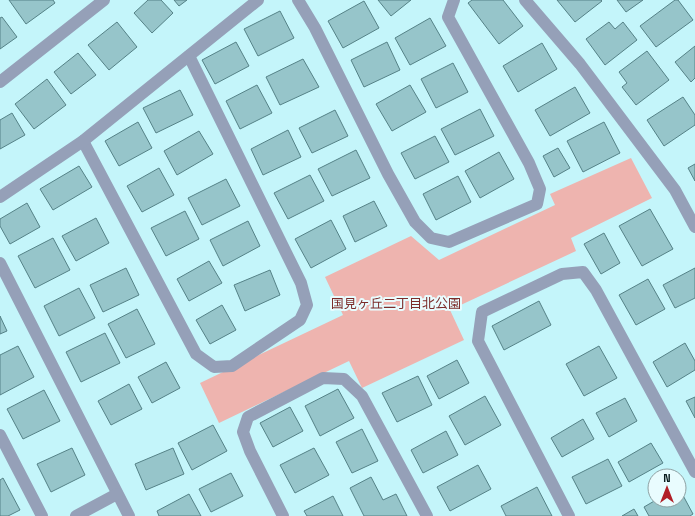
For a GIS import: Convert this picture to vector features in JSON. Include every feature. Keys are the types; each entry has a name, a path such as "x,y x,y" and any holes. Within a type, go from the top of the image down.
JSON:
{"street":[{"path":"0,82 104,0"},
{"path":"0,197 83,140 258,0"},
{"path":"298,0 315,28 388,174 415,222 431,238 449,242 537,204 540,188 529,163 448,16 454,0"},
{"path":"525,0 580,64 675,190 695,227"},
{"path":"83,140 196,354 214,367 232,366 300,320 308,305 301,283 189,56"},
{"path":"0,263 129,516"},
{"path":"569,516 478,341 482,312 562,274 583,272 596,290 695,472"},
{"path":"284,516 250,451 243,432 248,417 323,378 344,379 362,396 427,516"},
{"path":"0,435 42,516"},
{"path":"76,516 117,494"}],"green space":[{"name":"国見ヶ丘二丁目北公園","path":"631,158 652,198 571,238 576,251 450,310 464,340 362,388 349,361 219,423 200,383 343,315 325,277 411,236 439,260 555,205 550,194"}],"building":[{"path":"9,0 53,0 55,3 26,24"},
{"path":"148,0 161,0 173,13 152,33 134,13"},
{"path":"174,0 187,0 179,6"},
{"path":"378,0 411,0 391,16"},
{"path":"472,0 503,0 523,26 499,44 468,3"},
{"path":"557,0 601,0 602,1 575,22"},
{"path":"617,0 643,0 626,12"},
{"path":"675,0 678,0 693,20 656,47 640,26"},
{"path":"364,1 379,28 343,48 328,21"},
{"path":"280,11 294,38 258,56 244,29"},
{"path":"2,17 17,37 0,49 0,18"},
{"path":"430,18 446,46 410,65 395,38"},
{"path":"117,22 137,47 109,70 88,45"},
{"path":"609,22 615,29 623,22 637,40 605,65 586,39"},
{"path":"236,42 249,66 215,84 202,60"},
{"path":"387,42 400,70 364,87 351,60"},
{"path":"542,43 557,69 518,92 503,66"},
{"path":"695,46 695,78 691,82 675,62"},
{"path":"647,51 669,80 636,105 622,87 627,83 619,72"},
{"path":"78,53 96,75 71,94 54,72"},
{"path":"303,59 319,87 280,105 266,77"},
{"path":"453,63 468,92 436,108 421,79"},
{"path":"47,79 66,105 34,129 15,104"},
{"path":"257,85 272,113 240,129 226,101"},
{"path":"410,85 426,112 392,131 376,104"},
{"path":"575,87 590,113 550,136 535,110"},
{"path":"180,90 193,115 156,133 143,108"},
{"path":"683,97 695,115 695,125 664,146 647,120"},
{"path":"480,109 494,136 455,155 441,129"},
{"path":"335,110 348,136 312,153 299,128"},
{"path":"12,113 25,135 0,149 0,120"},
{"path":"138,122 152,148 119,166 105,141"},
{"path":"604,122 620,153 583,172 567,141"},
{"path":"288,130 301,157 263,175 251,149"},
{"path":"199,131 213,154 177,175 164,151"},
{"path":"435,136 449,162 415,179 401,153"},
{"path":"558,148 570,168 554,177 543,156"},
{"path":"356,150 370,178 332,196 318,169"},
{"path":"499,152 514,179 480,198 465,171"},
{"path":"695,164 695,181 688,168"},
{"path":"79,166 92,187 53,210 40,189"},
{"path":"159,168 174,195 142,212 127,186"},
{"path":"310,175 324,201 288,219 274,193"},
{"path":"458,176 471,202 436,220 423,194"},
{"path":"226,179 240,206 202,225 188,198"},
{"path":"374,201 387,226 355,242 343,216"},
{"path":"27,203 40,227 10,244 0,226 0,219"},
{"path":"650,209 673,249 642,266 619,226"},
{"path":"185,211 199,239 166,256 151,228"},
{"path":"96,218 109,243 76,261 62,236"},
{"path":"331,220 346,249 311,268 295,239"},
{"path":"248,221 260,246 223,266 210,240"},
{"path":"604,233 620,263 601,274 584,244"},
{"path":"53,238 70,270 35,288 18,256"},
{"path":"209,261 222,283 189,301 177,279"},
{"path":"126,268 139,295 103,312 90,285"},
{"path":"695,268 695,298 675,308 663,285"},
{"path":"270,270 280,295 245,311 234,285"},
{"path":"648,279 665,309 636,325 619,295"},
{"path":"79,288 95,318 59,336 44,306"},
{"path":"539,301 551,325 504,350 492,326"},
{"path":"222,305 236,330 210,344 196,320"},
{"path":"137,309 155,344 126,358 108,324"},
{"path":"0,316 7,331 0,334"},
{"path":"105,333 120,363 81,382 66,352"},
{"path":"685,343 695,361 695,370 667,387 653,362"},
{"path":"18,346 34,377 0,395 0,355"},
{"path":"599,346 617,378 584,396 566,364"},
{"path":"457,360 469,383 439,399 427,376"},
{"path":"166,362 180,388 152,403 138,377"},
{"path":"418,376 432,405 397,422 382,393"},
{"path":"129,384 142,409 111,425 98,401"},
{"path":"338,389 354,418 320,436 305,406"},
{"path":"44,390 60,421 23,439 7,409"},
{"path":"485,396 501,425 465,445 449,416"},
{"path":"695,397 695,418 686,401"},
{"path":"625,398 637,421 609,437 596,413"},
{"path":"290,407 303,431 273,447 260,423"},
{"path":"583,419 594,439 562,457 551,438"},
{"path":"213,425 227,451 192,470 178,443"},
{"path":"362,429 378,461 352,473 336,442"},
{"path":"446,431 458,455 423,473 411,450"},
{"path":"651,443 663,463 654,468 647,468 647,472 629,482 618,462"},
{"path":"72,448 85,475 51,492 37,464"},
{"path":"173,448 184,474 146,490 135,464"},
{"path":"314,448 329,475 295,493 280,465"},
{"path":"608,459 622,486 586,504 572,477"},
{"path":"478,465 491,489 450,511 437,487"},
{"path":"231,473 243,496 211,512 199,489"},
{"path":"371,477 383,500 396,494 407,516 364,516 350,488"},
{"path":"3,478 20,510 8,516 0,516 0,480"},
{"path":"537,487 552,516 506,516 501,506"},
{"path":"189,494 201,516 159,516 157,511"},
{"path":"333,496 343,516 307,516 304,511"},
{"path":"687,503 693,514 690,516 649,516 644,507 647,505 647,508 687,508"},
{"path":"634,509 638,516 622,516"}]}
